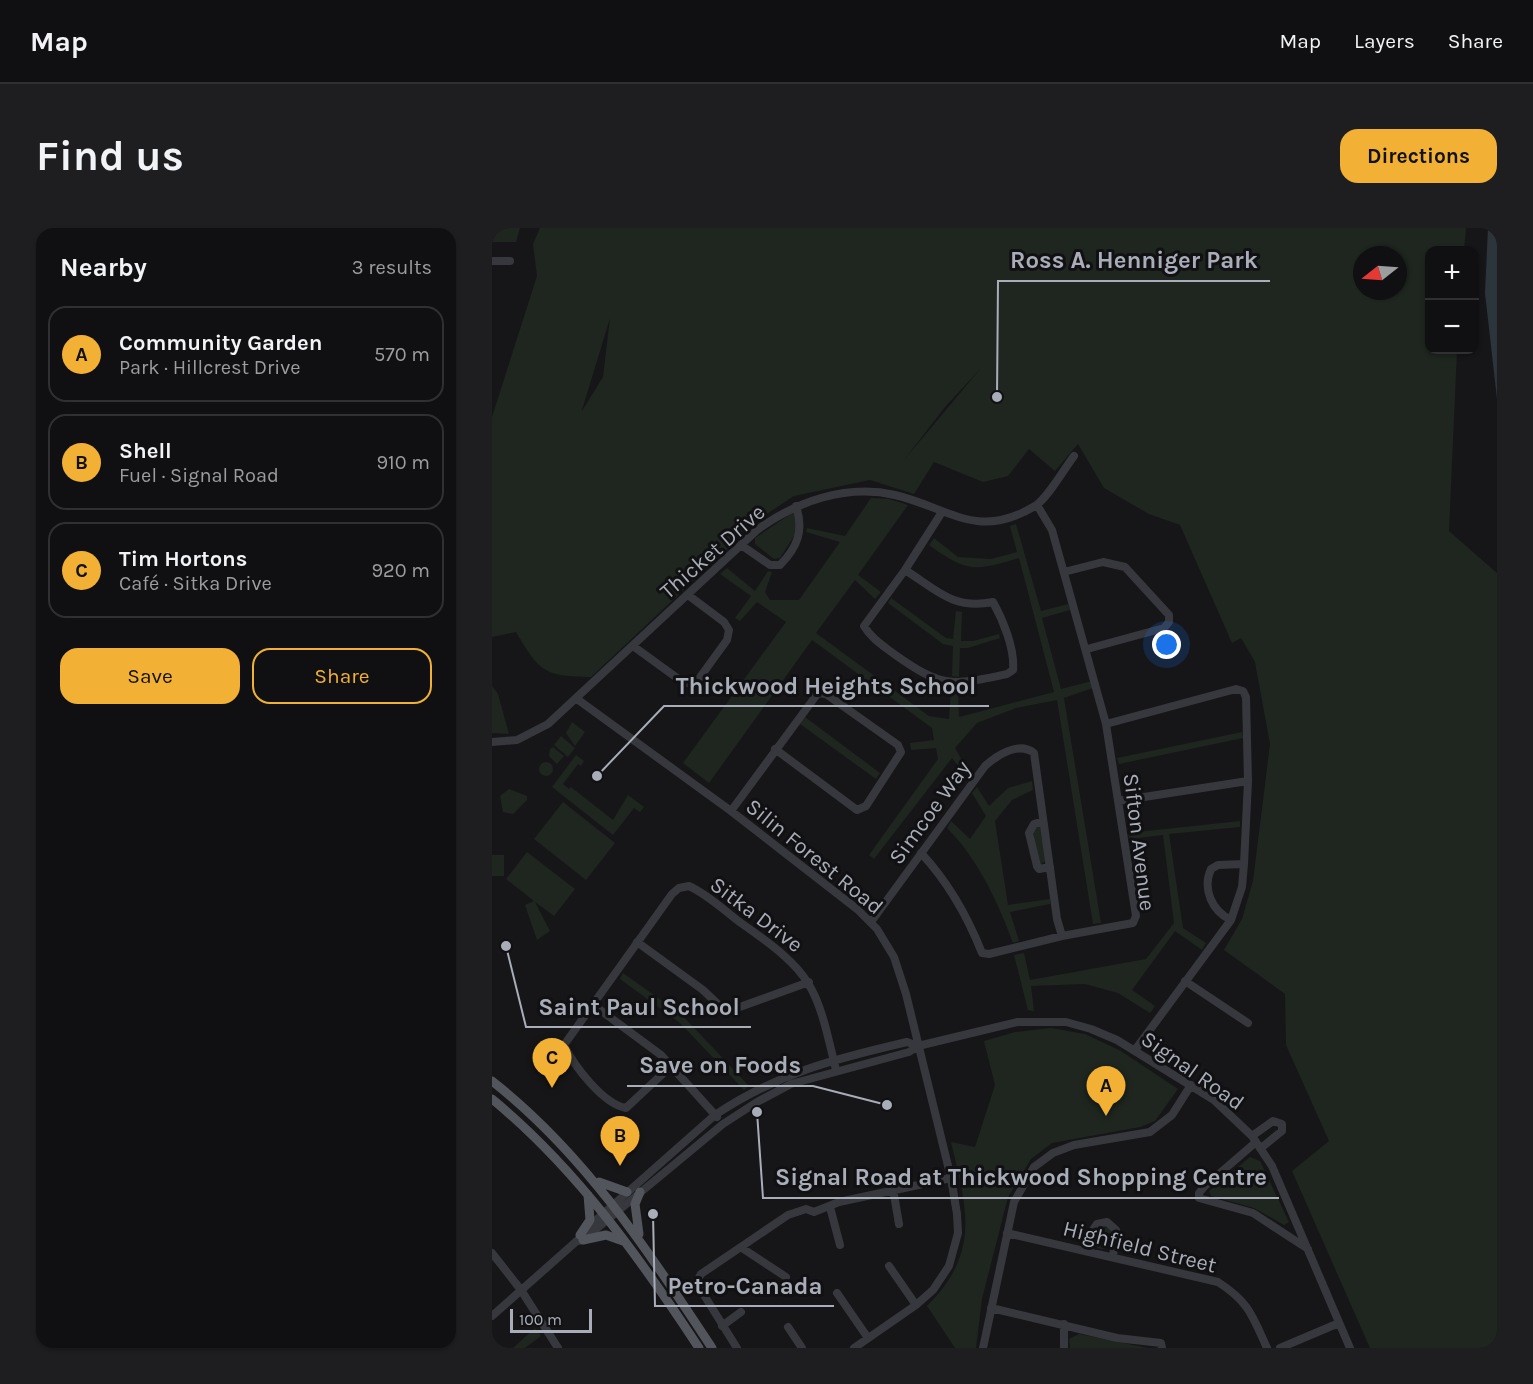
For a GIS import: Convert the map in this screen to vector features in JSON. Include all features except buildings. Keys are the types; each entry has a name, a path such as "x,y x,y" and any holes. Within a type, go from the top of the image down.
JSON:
{"main road":[{"path":"492,1081 590,1176 616,1207 712,1348"},
{"path":"492,1099 524,1125 587,1193 625,1242 699,1348"},
{"path":"590,1176 604,1185 627,1192"},
{"path":"640,1192 635,1204 636,1220 642,1242"},
{"path":"580,1239 591,1214 587,1193"},
{"path":"580,1239 606,1235 625,1242"},
{"path":"678,1316 683,1315 697,1324"}],"street":[{"path":"492,261 510,261"},
{"path":"1037,506 1074,456"},
{"name":"Thicket Drive","path":"492,742 517,740 534,733 554,720 741,545 771,520 796,506 838,494 875,492 906,498 962,520 981,523 1007,519 1037,506"},
{"path":"741,545 770,565 780,565 801,532 796,506"},
{"name":"Sifton Avenue","path":"921,853 941,875 964,910 982,953 989,954 1062,936 1133,923 1136,916 1106,724 1087,649 1052,530 1037,506"},
{"path":"904,570 957,603 975,605 993,602 1001,616 1014,662 1013,670 1007,674 961,684 939,682 920,672 870,636 864,626 942,512"},
{"path":"1064,572 1103,562 1125,567 1169,615 1169,622 1164,628 1087,649"},
{"path":"633,646 684,683 698,680 727,640 729,630 724,622 687,595"},
{"path":"1106,724 1236,688 1243,691 1246,697 1248,781 1242,887 1231,920 1135,1050"},
{"path":"731,811 775,749 818,693 826,694 898,745 900,752 866,806 856,810 775,749"},
{"name":"Silin Forest Road","path":"577,699 731,811 872,922 890,947 899,968 951,1178 957,1214 956,1244 944,1275 916,1305 854,1348"},
{"name":"Simcoe Way","path":"872,922 985,766 996,757 1019,748 1028,748 1034,753 1057,919 1062,936"},
{"path":"1118,801 1248,781"},
{"path":"1043,820 1034,824 1029,833 1037,866 1039,869 1050,867"},
{"path":"1231,920 1219,915 1212,905 1208,876 1211,869 1218,865 1244,864"},
{"name":"Sitka Drive","path":"670,1066 626,1108 614,1106 572,1061 564,1045 672,894 679,888 688,886 785,954 809,982 820,1005 836,1070"},
{"path":"637,942 703,990 726,1012 809,982"},
{"path":"1185,981 1248,1023"},
{"path":"592,1004 661,1055 723,1124"},
{"name":"Signal Road","path":"492,1316 616,1207 640,1192 723,1124 791,1084 909,1052 918,1046 1018,1022 1054,1021 1092,1029 1135,1050 1191,1085 1229,1113 1256,1142 1278,1179 1350,1348"},
{"name":"Signal Road","path":"616,1207 627,1192 715,1115 775,1080 803,1068 907,1042 918,1046"},
{"path":"983,1348 1014,1202 1034,1167 1053,1153 1074,1145 1150,1132 1172,1115 1191,1085"},
{"path":"1256,1142 1205,1186 1199,1193 1199,1198 1253,1213 1309,1250"},
{"path":"737,1348 697,1281 701,1274 788,1215 806,1209 814,1212 839,1202 951,1178"},
{"path":"893,1189 899,1224"},
{"path":"830,1207 840,1245"},
{"path":"1090,1252 1088,1244 1092,1230 1096,1224 1107,1222 1116,1230 1113,1257"},
{"name":"Highfield Street","path":"1007,1233 1218,1282 1238,1295 1250,1309 1267,1348"},
{"path":"742,1248 786,1277"},
{"path":"492,1253 520,1290 558,1348"},
{"path":"889,1266 916,1305"},
{"path":"837,1293 868,1338"},
{"path":"991,1308 1117,1338 1161,1343 1162,1348"},
{"path":"722,1326 741,1312"},
{"path":"1280,1348 1339,1323"},
{"path":"1064,1324 1064,1348"},
{"path":"788,1327 802,1348"}],"shaded area":[{"path":"492,228 520,228 516,242 492,242"},
{"path":"540,228 1466,228 1464,246 1425,246 1425,354 1457,354 1449,531 1497,573 1497,1348 1370,1348 1292,1171 1329,1141 1286,1045 1285,994 1224,950 1242,919 1253,881 1270,744 1255,662 1241,638 1232,643 1180,525 1149,514 1104,488 1078,444 1055,471 1029,449 1008,476 983,482 934,462 914,494 870,480 794,496 759,519 591,677 563,675 545,670 531,656 516,632 492,637 492,417 537,276 533,244","holes":["610,318 603,377 582,411","981,368 904,460 945,407"]},
{"path":"1488,228 1497,228 1497,399 1485,293"},
{"path":"871,498 889,499 908,505 858,575 881,592 875,599 855,580 816,633 929,716 949,719 951,688 958,688 959,717 1054,692 1019,558 992,566 962,565 929,545 934,538 958,557 991,559 1017,552 1010,526 1016,524 1041,611 1068,604 1070,610 1042,618 1061,689 1092,681 1093,688 1064,698 1101,923 1093,924 1057,700 1016,708 977,723 955,748 969,772 966,776 952,758 874,859 869,855 938,759 936,748 911,750 910,743 934,740 932,728 812,640 709,783 683,763 786,622 757,602 740,621 735,618 751,596 720,574 727,568 755,591 768,571 772,572 765,592 770,600 799,600 840,542 806,532 807,528 845,536"},
{"path":"792,513 797,514 798,530 780,558 774,559 755,544 755,538"},
{"path":"891,598 946,638 953,639 956,611 962,612 961,641 973,641 999,634 1000,638 968,648 960,648 959,677 952,676 953,646 943,644 888,603"},
{"path":"492,686 498,694 509,734 492,733"},
{"path":"805,717 880,773 876,779 800,724"},
{"path":"572,722 585,732 575,746 566,733"},
{"path":"1242,732 1243,738 1119,764 1117,758"},
{"path":"561,736 575,748 568,757 554,745"},
{"path":"553,747 564,756 557,764 549,756 550,749"},
{"path":"576,755 584,761 581,766 578,764 563,784 569,789 571,787 613,820 628,795 644,807 640,812 634,808 613,835 552,787"},
{"path":"546,762 551,764 553,769 551,774 546,776 541,774 539,769 541,764"},
{"path":"1032,781 1033,790 1012,800 995,821 1008,905 1050,899 1050,904 1010,912 1019,941 1013,943 1001,912 978,867 947,828 951,821 970,839 986,816 972,793 977,787 989,806 1008,788"},
{"path":"509,789 527,796 527,800 513,814 503,812 500,796"},
{"path":"563,802 615,843 586,880 534,839"},
{"path":"1240,821 1240,827 1169,834 1183,928 1206,943 1202,950 1175,931 1132,990 1155,1006 1150,1013 1118,993 1085,984 1031,986 1034,1011 1028,1010 1014,955 1024,953 1030,980 1146,959 1174,923 1163,835 1130,839 1128,833"},
{"path":"1038,826 1041,828 1046,861 1041,864 1038,862 1033,829"},
{"path":"527,852 575,889 554,916 535,902 550,931 537,940 525,905 534,901 506,879"},
{"path":"492,855 504,855 504,876 492,876"},
{"path":"623,973 682,1015 749,1086 744,1090 680,1023 620,979"},
{"path":"1051,1028 1085,1034 1121,1051 1178,1089 1155,1121 1140,1127 1052,1143 1031,1159 1008,1197 982,1299 976,1348 955,1348 927,1306 956,1267 963,1248 965,1209 951,1142 975,1147 995,1085 984,1041 1015,1032"},
{"path":"1250,1157 1260,1161 1289,1222 1284,1225 1254,1208 1211,1196 1209,1191"},
{"path":"1103,1227 1111,1230 1114,1238 1111,1246 1103,1249 1095,1246 1092,1238 1095,1230"},
{"path":"535,1328 541,1336 525,1348 513,1348"},
{"path":"1079,1334 1148,1348 1070,1348 1069,1339"}],"place":[{"name":"Ross A. Henniger Park","path":"997,397"},
{"name":"Thickwood Heights School","path":"597,776"},
{"name":"Saint Paul School","path":"506,946"},
{"name":"Tim Hortons","path":"552,1088"},
{"name":"Save on Foods","path":"887,1105"},
{"name":"Signal Road at Thickwood Shopping Centre","path":"757,1112"},
{"name":"Community Garden","path":"1106,1116"},
{"name":"Shell","path":"620,1166"},
{"name":"Petro-Canada","path":"653,1214"}]}
